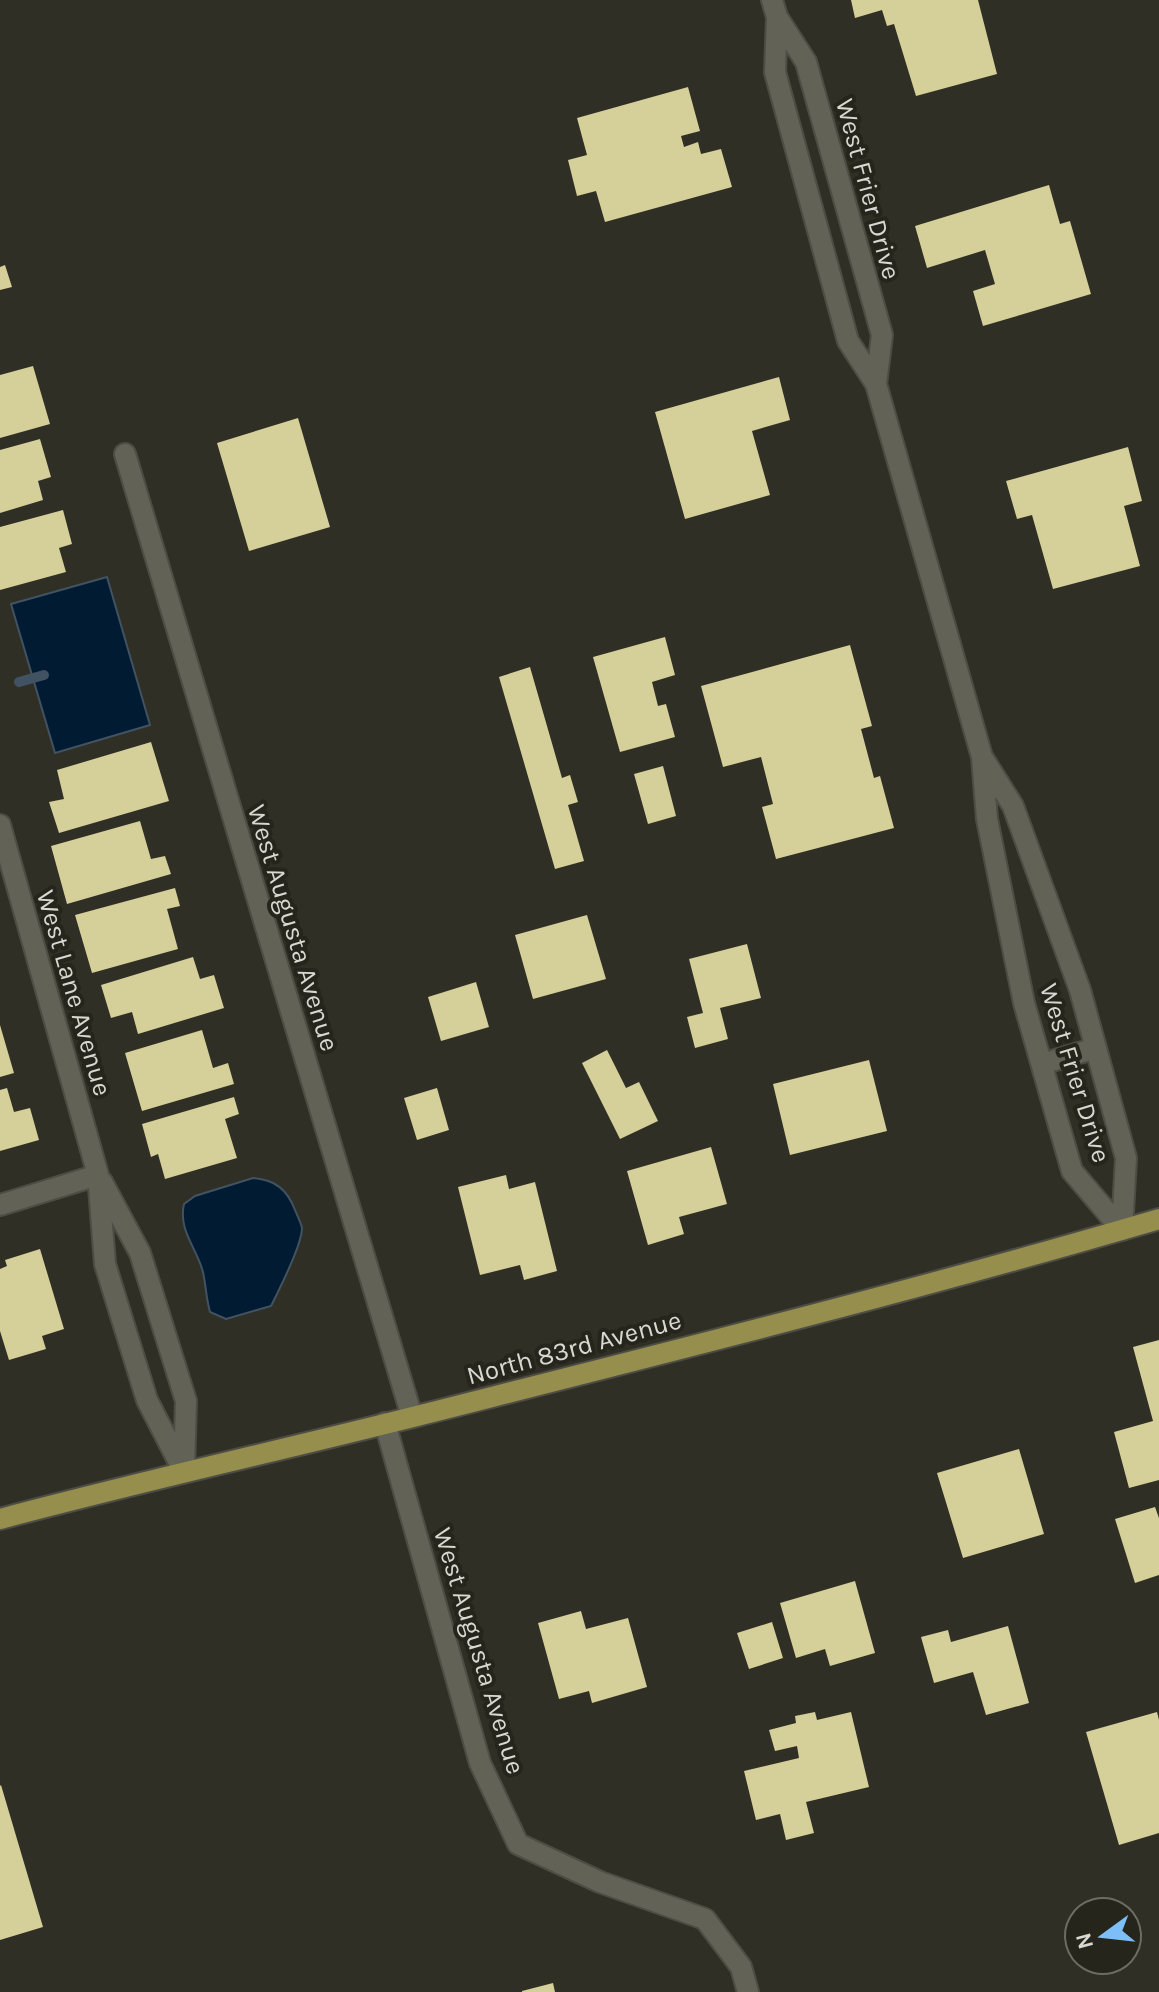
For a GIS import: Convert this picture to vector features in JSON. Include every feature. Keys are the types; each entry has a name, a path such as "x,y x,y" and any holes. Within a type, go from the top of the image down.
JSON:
{"main road":[{"name":"North 83rd Avenue","path":"0,1519 102,1491 412,1417 1159,1219"}],"street":[{"name":"West Frier Drive","path":"775,8 775,72 848,341 876,384 982,757 987,819 1024,1003 1072,1171 1122,1230"},
{"name":"West Frier Drive","path":"775,8 806,62 882,335 876,384"},
{"name":"West Augusta Avenue","path":"125,454 412,1417"},
{"name":"West Frier Drive","path":"982,757 1013,806 1080,990 1126,1158 1122,1230"},
{"name":"West Lane Avenue","path":"0,825 98,1175 105,1264 147,1400 184,1472"},
{"path":"1042,1064 1096,1048"},
{"path":"0,1205 98,1175"},
{"name":"West Lane Avenue","path":"98,1175 140,1253 186,1401 184,1472"},
{"path":"114,1295 150,1284"},
{"name":"West Augusta Avenue","path":"385,1423 480,1763 518,1844 600,1882 705,1919 741,1967 748,1992"}],"water":[{"path":"107,577 150,725 55,753 11,604"},
{"path":"253,1178 274,1183 284,1191 300,1221 301,1236 271,1306 226,1319 210,1312 203,1272 184,1223 184,1204 195,1196"}],"building":[{"path":"851,0 978,0 997,74 916,96 894,24 887,26 882,10 855,18"},
{"path":"688,87 700,131 681,136 684,147 698,142 701,154 721,149 732,187 605,222 596,191 577,196 568,160 587,155 577,118"},
{"path":"1049,185 1060,224 1070,221 1091,294 983,326 973,291 995,284 985,250 927,268 915,226"},
{"path":"5,265 12,287 0,290 0,267"},
{"path":"33,366 50,424 0,438 0,375"},
{"path":"779,377 790,420 752,431 770,495 685,519 655,412"},
{"path":"298,418 330,527 249,551 217,443"},
{"path":"40,439 51,477 38,481 43,500 0,513 0,450"},
{"path":"1128,447 1142,501 1124,506 1140,566 1053,589 1032,515 1017,519 1006,481"},
{"path":"63,510 72,544 59,548 66,572 0,590 0,527"},
{"path":"665,637 675,675 652,682 658,706 666,704 675,737 620,752 593,657"},
{"path":"850,645 872,726 861,729 874,778 880,776 894,828 776,859 762,807 773,804 761,757 723,767 701,686"},
{"path":"530,667 562,778 570,775 578,802 568,805 584,861 555,869 499,677"},
{"path":"151,742 169,801 59,833 49,802 64,799 57,770"},
{"path":"663,766 676,816 648,824 634,774"},
{"path":"140,821 151,859 165,856 171,874 67,904 51,846"},
{"path":"175,888 180,906 167,909 178,949 92,973 75,915"},
{"path":"587,915 606,979 533,999 515,935"},
{"path":"747,944 761,998 720,1008 728,1039 695,1048 687,1017 703,1013 689,959"},
{"path":"193,957 200,979 214,975 224,1008 138,1034 132,1012 111,1018 101,985"},
{"path":"476,982 489,1027 441,1041 428,997"},
{"path":"0,1025 14,1073 0,1077"},
{"path":"202,1030 213,1068 228,1063 234,1084 142,1111 125,1053"},
{"path":"607,1050 626,1088 639,1082 658,1121 620,1139 582,1063"},
{"path":"869,1060 887,1131 790,1155 773,1084"},
{"path":"7,1088 14,1112 30,1108 39,1140 0,1151 0,1090"},
{"path":"437,1088 449,1130 417,1140 404,1098"},
{"path":"234,1097 239,1114 225,1119 237,1158 165,1179 158,1154 151,1157 142,1124"},
{"path":"711,1147 727,1204 679,1217 684,1234 648,1245 627,1171"},
{"path":"506,1175 509,1189 535,1182 557,1271 524,1280 520,1265 480,1275 458,1187"},
{"path":"40,1249 64,1329 42,1336 46,1349 9,1360 0,1331 0,1269 7,1266 5,1260"},
{"path":"1159,1340 1159,1480 1129,1488 1114,1432 1153,1421 1133,1347"},
{"path":"1019,1449 1044,1534 963,1558 937,1473"},
{"path":"1155,1507 1159,1518 1159,1575 1135,1583 1115,1519"},
{"path":"855,1581 875,1653 830,1666 825,1649 796,1658 780,1603"},
{"path":"581,1611 586,1629 628,1618 647,1687 592,1703 589,1691 559,1699 538,1623"},
{"path":"772,1622 783,1658 749,1669 737,1633"},
{"path":"1008,1626 1029,1703 986,1715 973,1672 934,1683 921,1637 948,1630 951,1642"},
{"path":"815,1712 817,1720 851,1712 869,1787 806,1802 814,1833 786,1840 780,1814 756,1820 744,1771 799,1758 797,1746 775,1751 769,1730 796,1723 795,1716"},
{"path":"1157,1712 1159,1833 1119,1845 1086,1732"},
{"path":"0,1786 43,1927 0,1940"},
{"path":"553,1983 555,1992 522,1992 522,1991"}],"waterway":[{"path":"19,682 44,675"}]}
